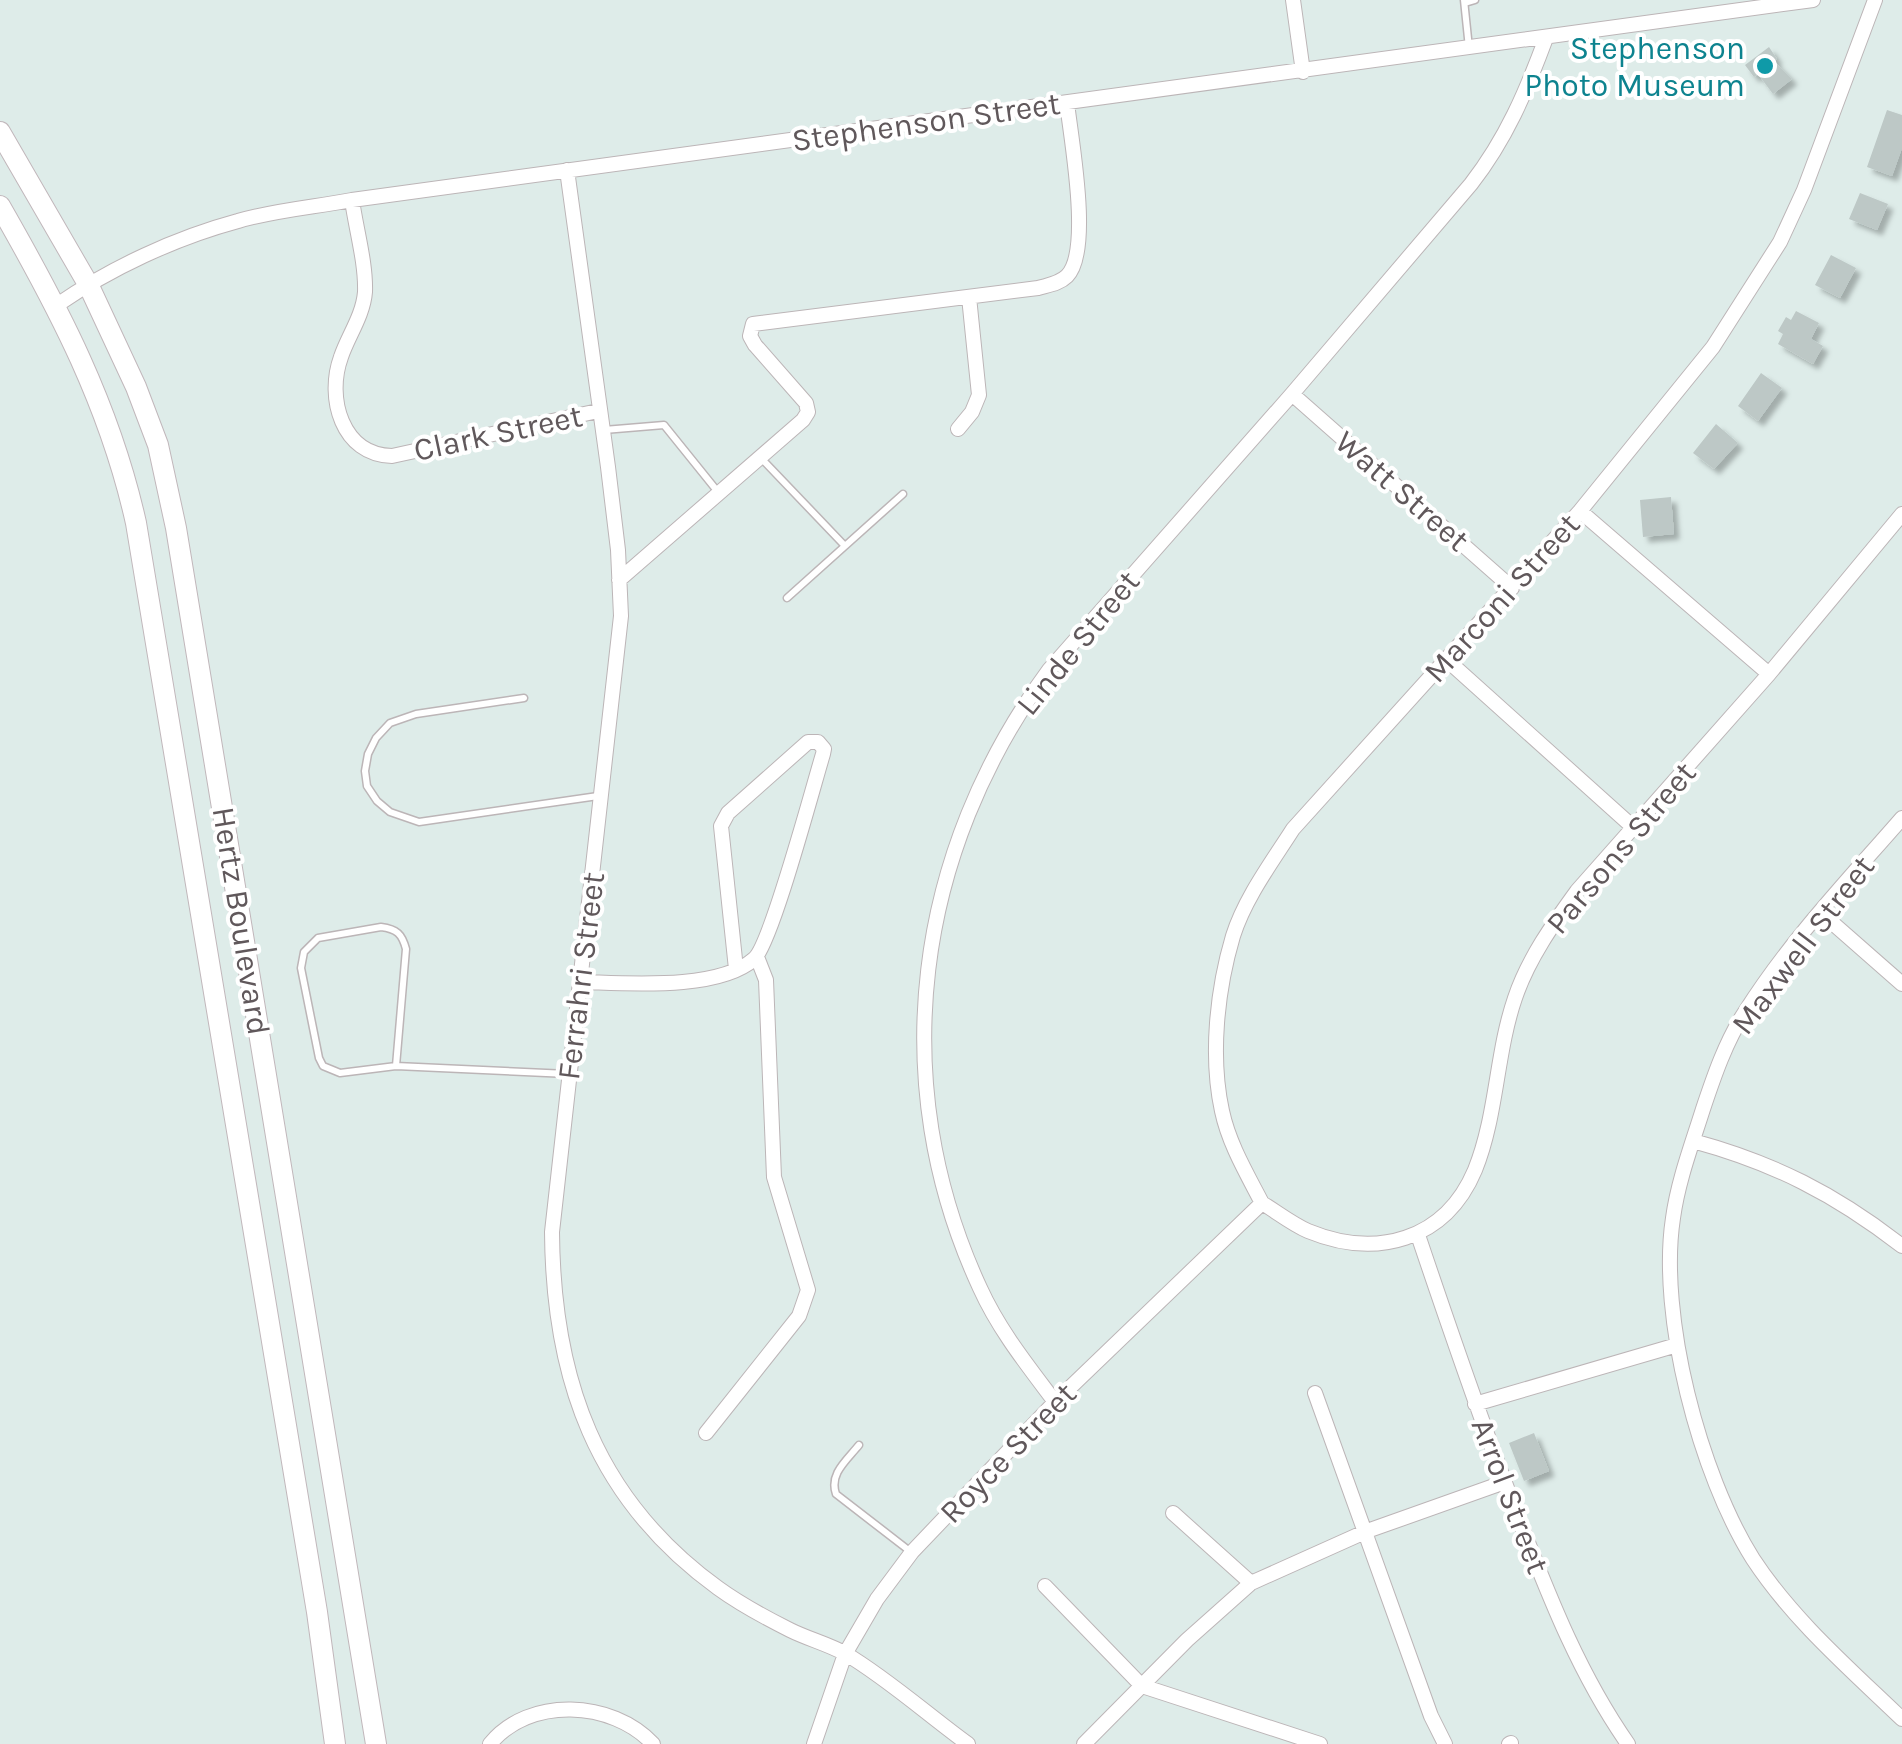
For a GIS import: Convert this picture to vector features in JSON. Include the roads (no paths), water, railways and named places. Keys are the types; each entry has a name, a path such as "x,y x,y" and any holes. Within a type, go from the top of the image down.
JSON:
{"street":[{"path":"1293,0 1303,72"},
{"name":"Stephenson Street","path":"57,305 88,284 160,250 239,220 352,200 1813,0"},
{"name":"Marconi Street","path":"1262,1203 1235,1149 1222,1111 1217,1032 1221,990 1234,934 1265,872 1293,829 1580,511 1712,346 1780,242 1817,158 1875,0"},
{"name":"Linde Street","path":"1055,1402 1010,1343 962,1246 925,1100 922,1062 927,962 940,900 980,784 1024,703 1049,670 1292,394 1496,152 1525,94 1546,38"},
{"path":"619,580 808,412 806,402 750,336 753,324 1054,284 1065,278 1074,267 1080,234 1067,103"},
{"name":"Hertz Boulevard","path":"0,132 88,284 158,445 176,528 376,1744"},
{"name":"Ferrahri Street","path":"567,170 619,580 619,652 552,1232 552,1277 573,1394 588,1432 630,1502 680,1556 751,1609 845,1654 968,1744"},
{"name":"Clark Street","path":"352,200 365,290 335,381 339,415 353,440 380,456 392,456 598,411"},
{"name":"Hertz Boulevard","path":"0,206 57,305 100,401 124,468 132,504 317,1612 334,1744"},
{"path":"958,429 979,395 969,296"},
{"name":"Watt Street","path":"1292,394 1512,588"},
{"path":"1580,511 1769,674"},
{"name":"Parsons Street","path":"1418,1235 1446,1215 1475,1169 1511,1014 1530,964 1577,892 1769,674 1902,514"},
{"path":"1447,660 1634,828"},
{"path":"580,982 644,984 716,976 736,969 757,957 770,929 823,754 818,742 808,742 728,814 721,826 736,969"},
{"name":"Maxwell Street","path":"1902,818 1820,912 1744,1012 1723,1056 1692,1141 1672,1230 1668,1275 1690,1405 1706,1453 1751,1555 1812,1632 1902,1719"},
{"path":"1820,912 1902,984"},
{"path":"706,1433 799,1316 808,1298 802,1261 774,1178 766,980 757,957"},
{"path":"230,1095 268,1089"},
{"path":"1692,1141 1742,1155 1822,1190 1902,1246"},
{"path":"1262,1203 1306,1230 1334,1239 1362,1244 1418,1235"},
{"name":"Royce Street","path":"814,1744 845,1654 912,1552 1055,1402 1262,1203"},
{"name":"Arrol Street","path":"1418,1235 1474,1404 1557,1618 1594,1691 1628,1744"},
{"path":"1474,1404 1677,1345"},
{"path":"1315,1394 1431,1716 1445,1744"},
{"path":"1084,1744 1187,1640 1251,1583 1367,1530 1504,1482"},
{"path":"1173,1514 1251,1583"},
{"path":"1046,1586 1142,1686 1320,1744"},
{"path":"490,1744 506,1727 522,1718 561,1709 596,1713 626,1724 653,1744"}],"lane":[{"path":"1469,48 1465,2 1475,0"},
{"path":"602,430 664,425 719,493"},
{"path":"760,458 845,546"},
{"path":"787,598 903,494"},
{"path":"524,698 416,714 390,724 376,738 365,771 377,801 390,812 420,822 602,796"},
{"path":"396,1066 406,948 403,938 391,928 382,928 318,938 304,952 300,968 323,1066 340,1072 396,1066 570,1074"},
{"path":"859,1445 837,1472 832,1483 836,1494 912,1552"}],"place":[{"name":"Stephenson Photo Museum","path":"1765,66"}]}
